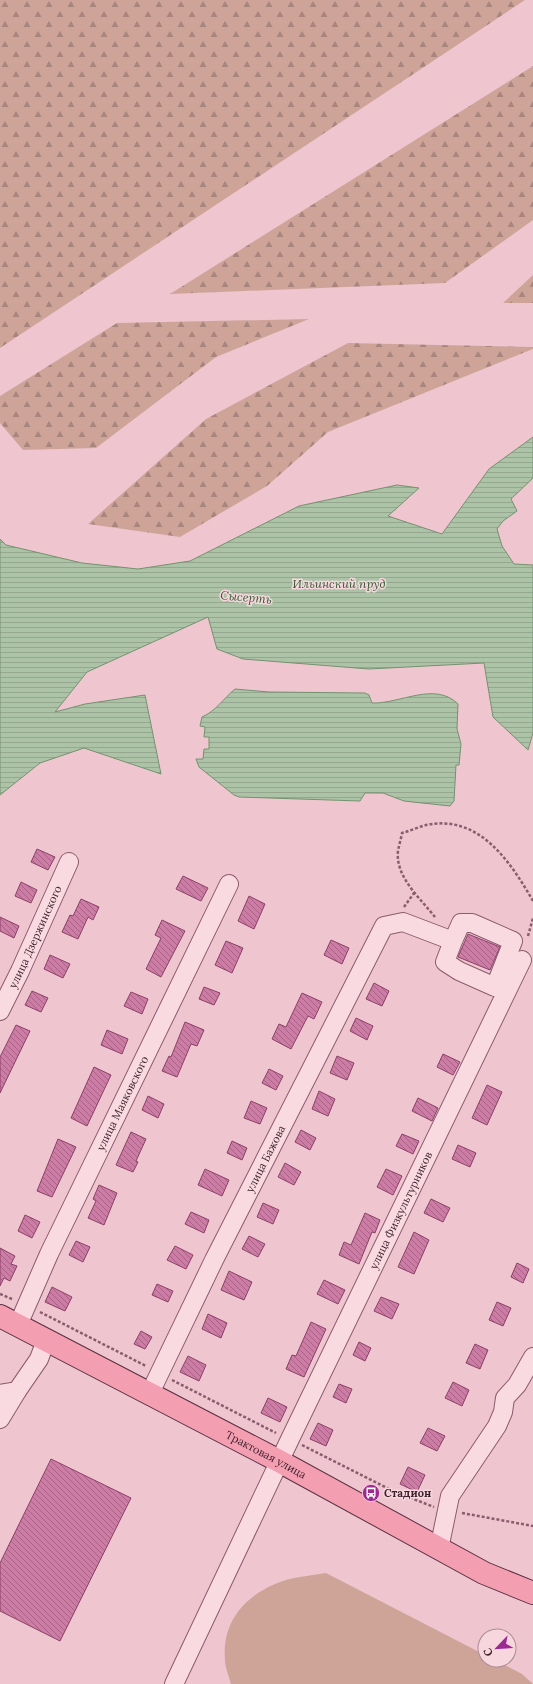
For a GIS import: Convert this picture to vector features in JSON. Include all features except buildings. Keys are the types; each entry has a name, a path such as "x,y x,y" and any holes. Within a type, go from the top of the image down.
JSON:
{"main road":[{"name":"Трактовая улица","path":"9,1320 279,1461 484,1573 533,1593"}],"street":[{"name":"улица Дзержинского","path":"0,1011 20,971 69,862"},
{"name":"улица Маяковского","path":"9,1320 27,1305 49,1254 229,884"},
{"name":"улица Бажова","path":"150,1393 214,1260 384,926 403,922 449,940"},
{"name":"улица Физкультурников","path":"174,1684 279,1461 522,960"},
{"path":"0,1419 9,1392 39,1359 46,1340"},
{"path":"439,1548 450,1496 497,1426 503,1412 505,1398 517,1385 533,1358"}],"path":[{"path":"449,940 438,922 414,893 402,874 398,853 402,833 426,825 452,824 477,832 494,846 518,876 533,901"},
{"path":"0,1294 27,1305 83,1335 392,1491 420,1503 447,1510 533,1526"}],"green space":[{"path":"0,0 525,0 0,348"},
{"path":"533,66 533,220 445,283 170,294"},
{"path":"533,275 533,303 503,303"},
{"path":"309,319 216,357 96,448 23,450 0,423 0,396 117,323"},
{"path":"348,343 533,347 533,349 328,432 267,486 180,537 88,524 206,419"},
{"path":"326,1573 477,1651 477,1668 510,1668 522,1674 533,1684 231,1684 225,1660 225,1647 227,1635 236,1614 253,1597 263,1590 293,1578"}],"water":[{"name":"Ильинский пруд","path":"533,437 533,478 511,499 517,511 503,521 497,529 502,546 514,564 533,565 533,733 528,750 493,717 484,663 369,669 243,659 217,649 208,617 87,672 55,712 85,704 145,695 161,774 84,748 40,763 0,795 0,539 6,545 82,563 138,569 190,561 299,506 397,485 419,488 388,516 442,534 489,469"},
{"path":"235,689 269,692 365,693 369,695 372,703 428,694 439,694 449,697 458,704 457,729 461,744 459,765 456,765 454,801 450,806 404,801 383,793 365,793 360,801 239,797 234,795 199,767 196,759 203,759 204,749 209,749 209,737 204,737 205,727 200,726 202,717 216,708"}],"place":[{"name":"Стадион","path":"371,1493"}],"water label":[{"name":"Сысерть","path":"246,597"}]}
